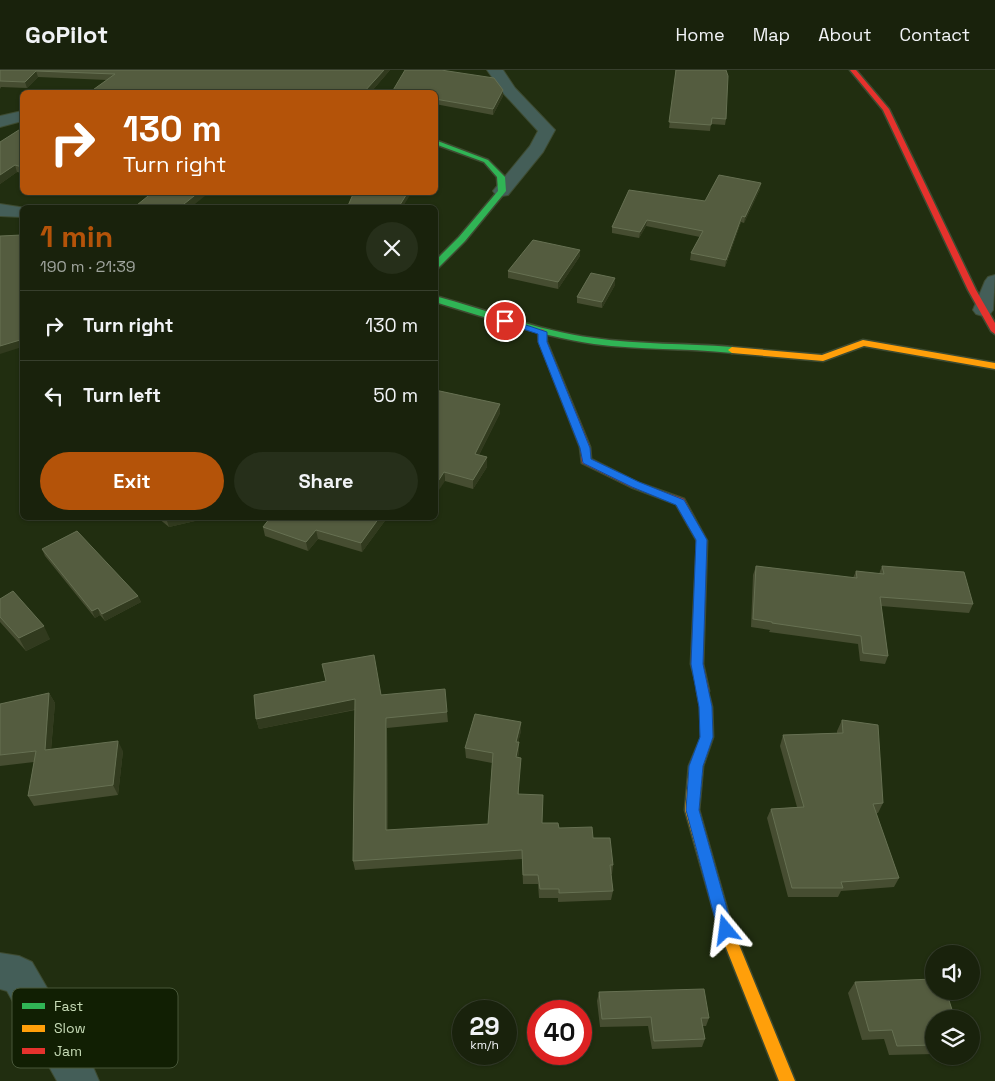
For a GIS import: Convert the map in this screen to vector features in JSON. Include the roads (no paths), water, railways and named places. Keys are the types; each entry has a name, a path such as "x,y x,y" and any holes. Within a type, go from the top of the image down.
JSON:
{"street":[{"path":"438,263 462,239 502,191 537,148 547,130 509,91 495,70"},
{"path":"853,70 886,109 983,310 995,331"},
{"path":"0,122 20,116"},
{"path":"438,143 486,161 501,177 502,191"},
{"path":"0,210 20,212"},
{"path":"983,310 995,281"},
{"path":"438,300 542,332 595,341 645,346 714,348 784,356 823,358 863,343 995,366"},
{"path":"542,332 543,342 585,448 586,461 635,485 680,502 702,540 697,664 706,707 706,737 696,766 692,810 726,930 787,1081"},
{"path":"0,971 18,975 25,988"},
{"path":"72,1068 79,1081"}]}
